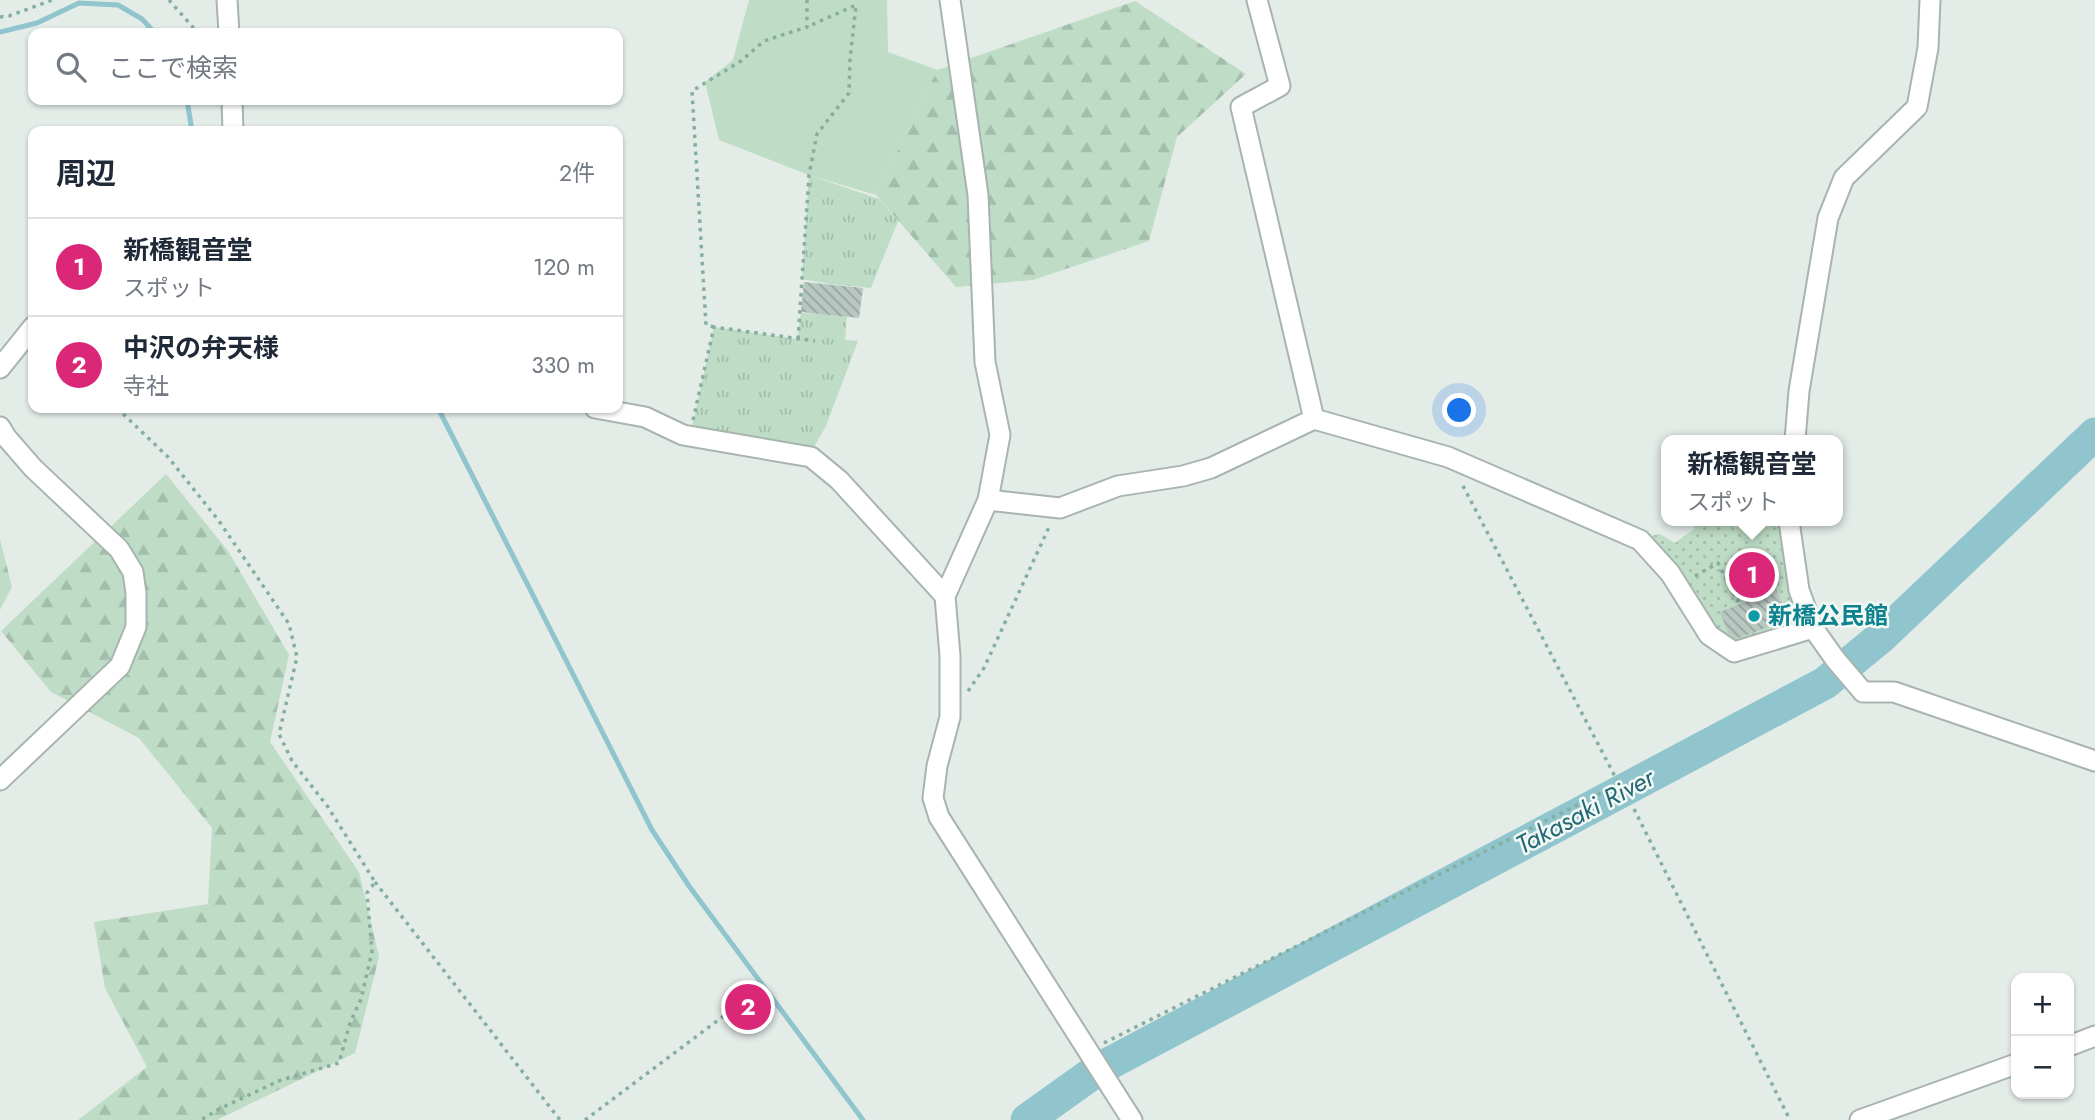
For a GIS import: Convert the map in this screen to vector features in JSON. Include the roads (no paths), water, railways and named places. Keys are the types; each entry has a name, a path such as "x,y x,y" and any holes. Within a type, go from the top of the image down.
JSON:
{"street":[{"path":"227,0 229,28"},
{"path":"950,0 978,195 985,362 1000,435 988,500 945,596 950,656 950,717 937,766 933,798 939,817 1132,1120"},
{"path":"1257,0 1280,86 1241,107 1314,419"},
{"path":"1796,435 1799,390 1828,218 1844,178 1917,107 1928,48 1930,0"},
{"path":"232,105 233,126"},
{"path":"0,368 28,333"},
{"path":"623,413 645,417 690,436 811,457 839,480 945,596"},
{"path":"988,500 1059,508 1118,486 1183,476 1211,468 1314,419 1448,457 1640,540 1670,573 1709,635 1734,652 1813,628"},
{"path":"0,427 33,468 119,549 133,572 136,593 136,627 120,666 0,780"},
{"path":"1790,526 1799,590 1813,628 1863,692 1894,692 2095,761"},
{"path":"2074,1044 2095,1036"},
{"path":"1860,1120 2011,1066"}],"waterway":[{"path":"0,32 37,23 79,3 118,5 142,19 150,28"},
{"path":"188,105 191,126"},
{"path":"441,413 652,830 689,886 863,1120"},
{"name":"Takasaki River","path":"1027,1120 1097,1070 1825,683 1881,637 2095,434"}],"place":[{"name":"新橋観音堂","path":"1752,575"},
{"name":"新橋公民館","path":"1754,616"},
{"name":"中沢の弁天様","path":"748,1007"}]}
